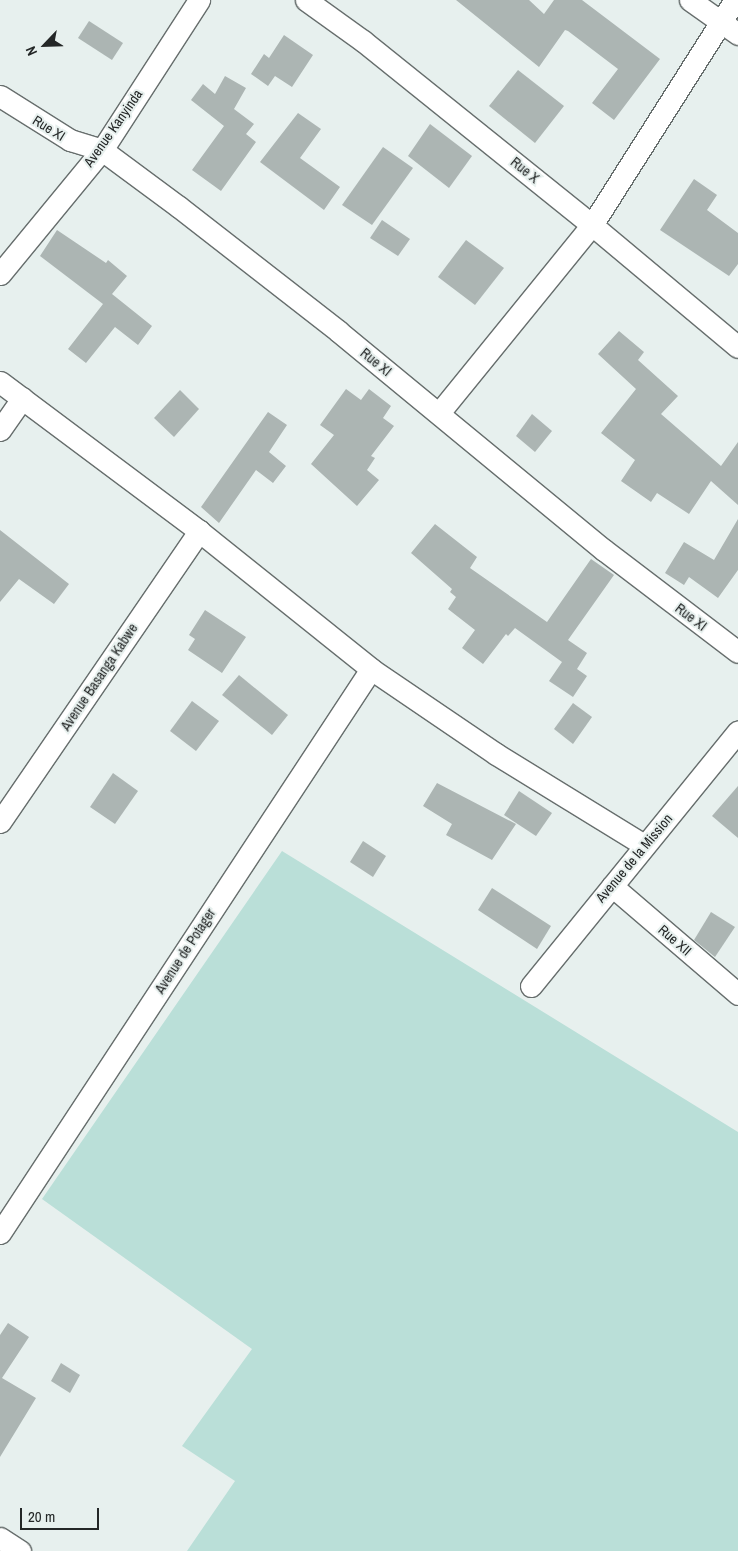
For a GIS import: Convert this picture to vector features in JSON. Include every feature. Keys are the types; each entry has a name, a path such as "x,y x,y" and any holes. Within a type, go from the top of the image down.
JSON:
{"street":[{"name":"Avenue Kanyinda","path":"0,274 102,150 199,0"},
{"name":"Rue X","path":"306,0 363,41 592,225 738,347"},
{"path":"690,0 738,34"},
{"path":"439,413 592,225 735,0"},
{"name":"Rue XI","path":"0,96 70,140 102,150 260,269 439,413 604,550 738,652"},
{"path":"0,382 199,531 371,669 496,754 644,845"},
{"path":"0,430 22,398"},
{"name":"Avenue Basanga Kabwe","path":"0,822 199,531"},
{"name":"Avenue de Potager","path":"0,1233 371,669"},
{"name":"Avenue de la Mission","path":"531,986 738,731"},
{"name":"Rue XII","path":"612,886 738,994"},
{"path":"0,1538 20,1551"}],"green space":[{"path":"282,851 738,1132 738,1551 187,1551 235,1481 182,1446 252,1349 42,1199"}],"building":[{"path":"456,0 529,0 544,14 554,0 582,0 660,59 614,120 592,103 618,69 568,31 565,30 539,67"},
{"path":"89,21 123,43 112,60 78,38"},
{"path":"284,35 313,55 292,87 275,76 268,86 251,74 264,54 269,58"},
{"path":"518,70 564,106 535,143 489,106"},
{"path":"225,76 246,88 234,109 254,124 246,134 256,142 221,191 192,170 224,126 191,100 203,84 215,94"},
{"path":"298,113 321,129 300,158 340,187 324,210 260,162"},
{"path":"430,124 472,156 449,188 408,156"},
{"path":"383,147 413,168 372,225 342,205"},
{"path":"694,179 717,195 707,210 738,233 738,264 729,276 660,230"},
{"path":"382,220 410,239 398,256 370,238"},
{"path":"57,230 106,263 108,260 127,276 112,294 152,326 138,345 115,327 86,363 68,349 103,304 40,256"},
{"path":"466,240 504,268 475,305 438,277"},
{"path":"619,331 644,352 638,360 678,396 661,414 721,466 738,442 738,505 711,481 689,514 657,493 651,502 621,481 635,460 601,433 636,389 598,354"},
{"path":"346,389 361,400 369,389 391,406 383,418 394,426 371,456 375,458 367,470 379,480 357,506 311,464 334,435 320,425"},
{"path":"180,390 199,409 174,437 154,418"},
{"path":"268,412 287,425 269,452 286,466 273,483 256,470 219,523 201,507"},
{"path":"532,414 552,431 535,452 516,436"},
{"path":"738,519 738,570 718,598 689,577 684,585 665,573 684,542 714,560"},
{"path":"435,524 477,557 470,568 547,622 591,559 614,575 568,640 587,653 577,669 587,676 573,697 549,681 562,662 515,628 508,636 506,634 483,664 462,648 475,630 448,609 456,597 450,592 452,589 411,553"},
{"path":"0,530 69,584 54,604 19,579 0,602"},
{"path":"205,610 246,637 222,673 188,650 195,639 189,635"},
{"path":"239,675 288,715 272,735 222,695"},
{"path":"192,701 219,721 196,751 170,731"},
{"path":"573,703 592,717 573,744 554,729"},
{"path":"113,773 138,791 115,824 90,807"},
{"path":"437,783 516,824 492,860 446,835 452,824 423,806"},
{"path":"738,786 738,838 712,816"},
{"path":"519,791 552,813 536,836 504,815"},
{"path":"363,841 386,856 373,877 350,862"},
{"path":"492,888 551,926 537,949 478,910"},
{"path":"711,912 735,927 715,957 694,940"},
{"path":"8,1323 29,1337 2,1378 36,1398 0,1457 0,1335"},
{"path":"61,1363 80,1375 70,1393 51,1381"}]}
